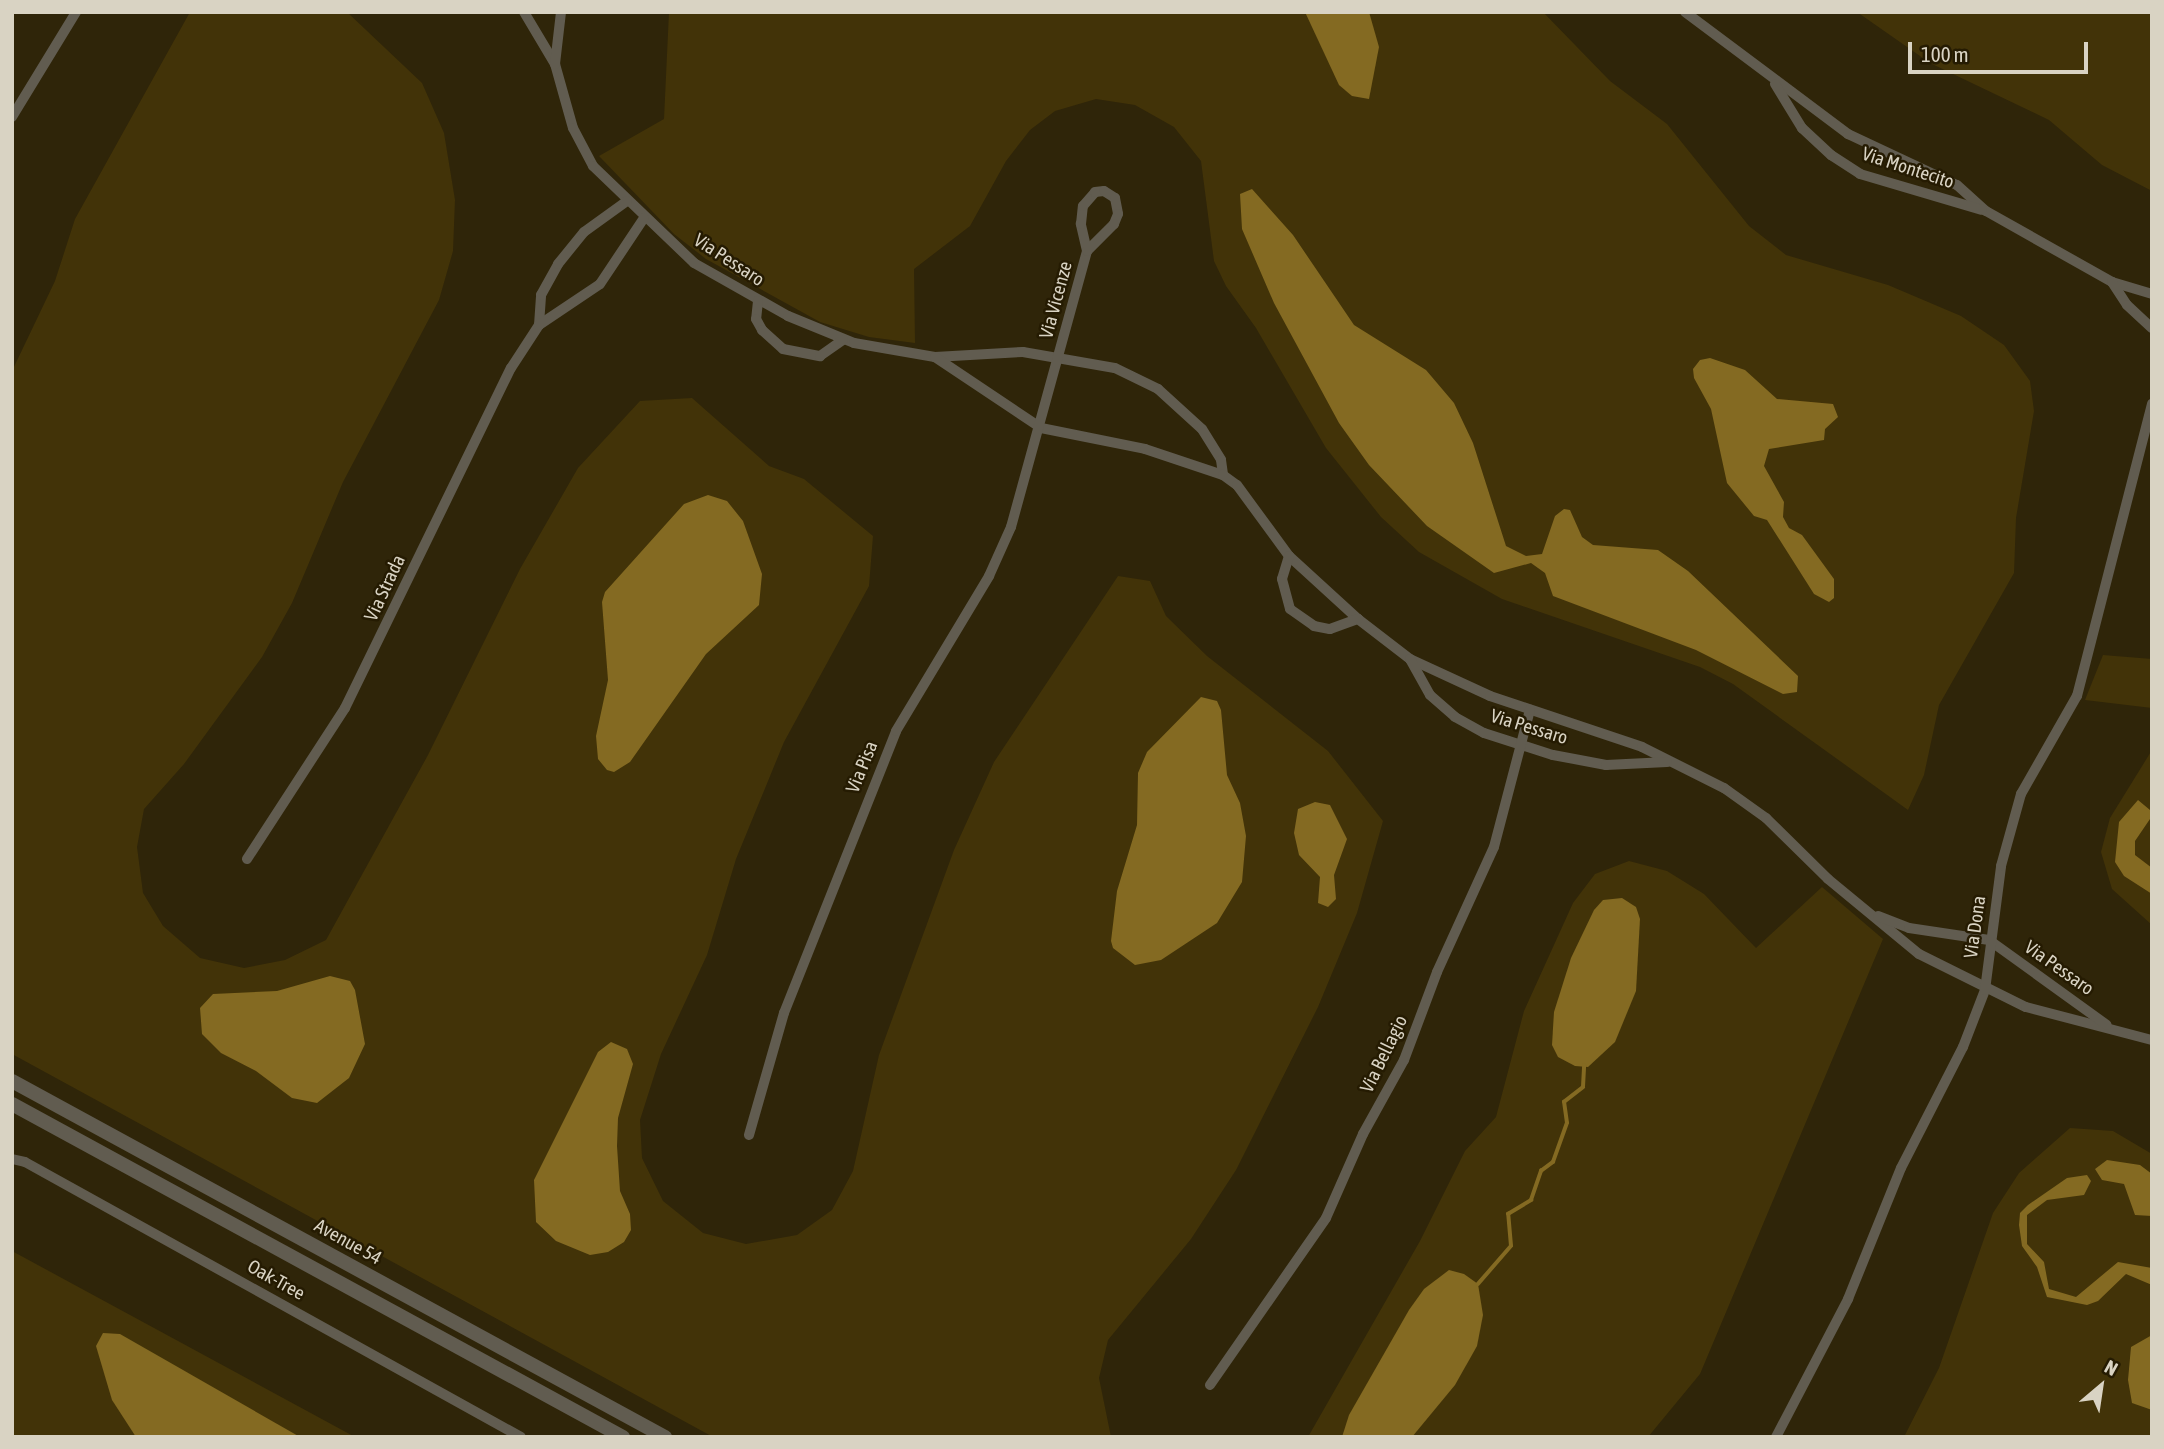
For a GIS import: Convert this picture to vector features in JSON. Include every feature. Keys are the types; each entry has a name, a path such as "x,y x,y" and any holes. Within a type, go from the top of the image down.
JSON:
{"street":[{"path":"12,117 76,12"},
{"name":"Via Pessaro","path":"524,12 555,64 583,147 593,166 644,218 694,263 758,301 843,340 935,357 1023,352 1115,368 1158,389 1202,429 1221,460 1223,475"},
{"name":"Via Pessaro","path":"555,64 561,12"},
{"name":"Via Montecito","path":"1685,12 1848,134 1957,185 1986,211 2112,282 2152,294"},
{"name":"Via Montecito","path":"1774,81 1802,128 1831,155 1860,174 1986,211"},
{"name":"Via Vicenze","path":"1041,428 1087,251 1081,224 1083,206 1095,192 1104,191 1115,198 1118,214 1114,224 1087,251"},
{"name":"Via Strada","path":"539,325 541,295 558,264 584,232 627,201"},
{"name":"Via Strada","path":"247,859 345,708 482,422 539,325 600,284 644,218"},
{"name":"Via Montecito","path":"2112,282 2127,306 2152,328"},
{"path":"758,301 757,318 762,330 783,349 820,356 843,340"},
{"name":"Via Pessaro","path":"935,357 1041,428 1145,449 1223,475 1237,485 1289,556 1357,619 1410,659 1530,710 1642,747 1724,788 1766,818 1867,912 1919,954 1985,990 2056,1017 2107,1026 2152,1040"},
{"name":"Via Dona","path":"1776,1437 1848,1298 1901,1168 1963,1047 1985,990 1989,940 2001,866 2021,794 2067,719 2093,649 2152,403"},
{"name":"Via Pisa","path":"749,1135 784,1013 884,758 989,576 1011,527 1041,428"},
{"path":"1289,556 1282,579 1284,595 1296,614 1314,626 1330,629 1357,619"},
{"name":"Via Pessaro","path":"1410,659 1430,695 1455,717 1520,744 1606,765 1669,761"},
{"name":"Via Bellagio","path":"1210,1385 1326,1218 1363,1134 1404,1060 1437,972 1494,848 1530,710"},
{"name":"Via Pessaro","path":"1867,912 1909,928 1989,940 2107,1026"},
{"name":"Avenue 54","path":"12,1081 664,1437"},
{"name":"Avenue 54","path":"12,1104 623,1437"},
{"name":"Oak-Tree","path":"12,1159 25,1162 521,1437"}],"shaded area":[{"path":"190,12 347,12 422,83 444,133 455,200 453,251 439,300 343,482 292,603 262,657 184,764 144,809 137,847 143,893 163,926 200,958 244,968 285,960 326,940 428,755 520,569 578,468 640,401 692,398 769,466 804,479 873,536 869,586 784,742 736,859 707,955 661,1054 640,1120 642,1158 663,1201 703,1233 746,1244 797,1235 832,1210 853,1171 879,1055 954,850 994,762 1118,576 1150,581 1166,616 1207,656 1328,751 1383,821 1357,913 1318,1007 1236,1170 1191,1239 1108,1340 1099,1378 1111,1437 713,1437 12,1054 12,371 55,281 75,219"},
{"path":"669,12 1543,12 1610,81 1667,124 1749,226 1786,255 1888,285 1961,316 2004,345 2030,381 2034,411 2016,518 2014,573 1939,705 1924,775 1908,810 1733,684 1700,667 1502,599 1419,552 1381,517 1326,448 1256,328 1226,286 1214,261 1201,161 1174,127 1135,105 1096,99 1055,111 1030,130 1006,161 970,226 914,269 915,343 869,337 820,322 706,259 674,234 599,156 664,119"},
{"path":"1305,12 1369,12 1379,47 1369,99 1352,96 1339,85"},
{"path":"1857,12 2152,12 2152,191 2102,165 2049,120 1930,63"},
{"path":"1252,189 1293,235 1354,325 1426,370 1454,403 1473,443 1506,546 1526,556 1542,554 1555,516 1564,509 1570,510 1582,537 1593,545 1658,550 1688,571 1798,676 1797,692 1783,694 1696,650 1553,596 1545,573 1531,563 1494,573 1427,526 1369,465 1339,423 1274,303 1242,229 1240,194"},
{"path":"1710,358 1745,370 1777,399 1833,404 1838,417 1825,429 1824,440 1769,449 1764,466 1784,502 1783,517 1789,528 1802,535 1834,579 1834,598 1829,602 1814,594 1767,520 1754,516 1727,483 1711,409 1694,378 1693,369 1700,360"},
{"path":"708,495 727,501 743,521 762,574 759,605 706,654 630,762 614,772 607,770 598,759 596,736 608,680 602,602 605,592 684,504"},
{"path":"2103,655 2152,659 2152,708 2085,700"},
{"path":"1201,697 1217,701 1221,710 1227,775 1240,803 1246,836 1242,882 1217,923 1161,960 1135,965 1113,948 1111,941 1117,891 1137,825 1138,773 1147,752"},
{"path":"2152,750 2152,925 2112,889 2101,852 2110,818"},
{"path":"2138,800 2150,810 2150,819 2135,841 2135,855 2152,868 2152,894 2124,876 2115,862 2119,822"},
{"path":"1315,802 1330,805 1347,839 1334,875 1336,899 1328,907 1318,903 1320,877 1299,855 1294,833 1298,809"},
{"path":"1629,861 1667,871 1704,894 1756,948 1822,887 1883,939 1700,1374 1648,1437 1308,1437 1420,1241 1465,1151 1496,1117 1524,1011 1573,903 1595,874"},
{"path":"1622,898 1636,907 1640,919 1636,991 1615,1042 1588,1067 1575,1066 1558,1057 1552,1045 1554,1012 1571,958 1594,910 1603,900"},
{"path":"330,976 350,981 355,990 365,1044 349,1078 317,1103 292,1098 256,1071 221,1053 202,1034 200,1008 213,994 277,991"},
{"path":"611,1042 627,1049 633,1064 618,1118 617,1146 620,1191 630,1214 631,1230 624,1242 608,1252 590,1255 556,1241 536,1222 534,1180 598,1052"},
{"path":"2070,1128 2113,1131 2152,1154 2152,1437 1904,1437 1939,1368 1993,1213 2019,1173"},
{"path":"2107,1160 2140,1165 2152,1174 2152,1216 2135,1215 2124,1184 2102,1180 2095,1169"},
{"path":"2087,1175 2091,1181 2084,1195 2047,1200 2027,1215 2027,1244 2044,1262 2049,1289 2076,1297 2118,1262 2152,1268 2152,1285 2126,1274 2098,1301 2087,1305 2047,1297 2037,1267 2022,1246 2019,1225 2020,1213 2028,1205 2067,1178"},
{"path":"12,1251 355,1437 12,1437"},
{"path":"1449,1270 1464,1274 1478,1284 1483,1315 1477,1346 1455,1385 1412,1437 1342,1437 1349,1415 1409,1310 1424,1289"},
{"path":"103,1333 120,1334 300,1437 136,1437 112,1400 96,1346"},
{"path":"2152,1335 2152,1410 2132,1403 2128,1380 2131,1347"}],"waterway":[{"path":"1478,1284 1511,1246 1508,1214 1531,1200 1541,1171 1553,1162 1567,1123 1564,1102 1583,1087 1584,1066"}]}
